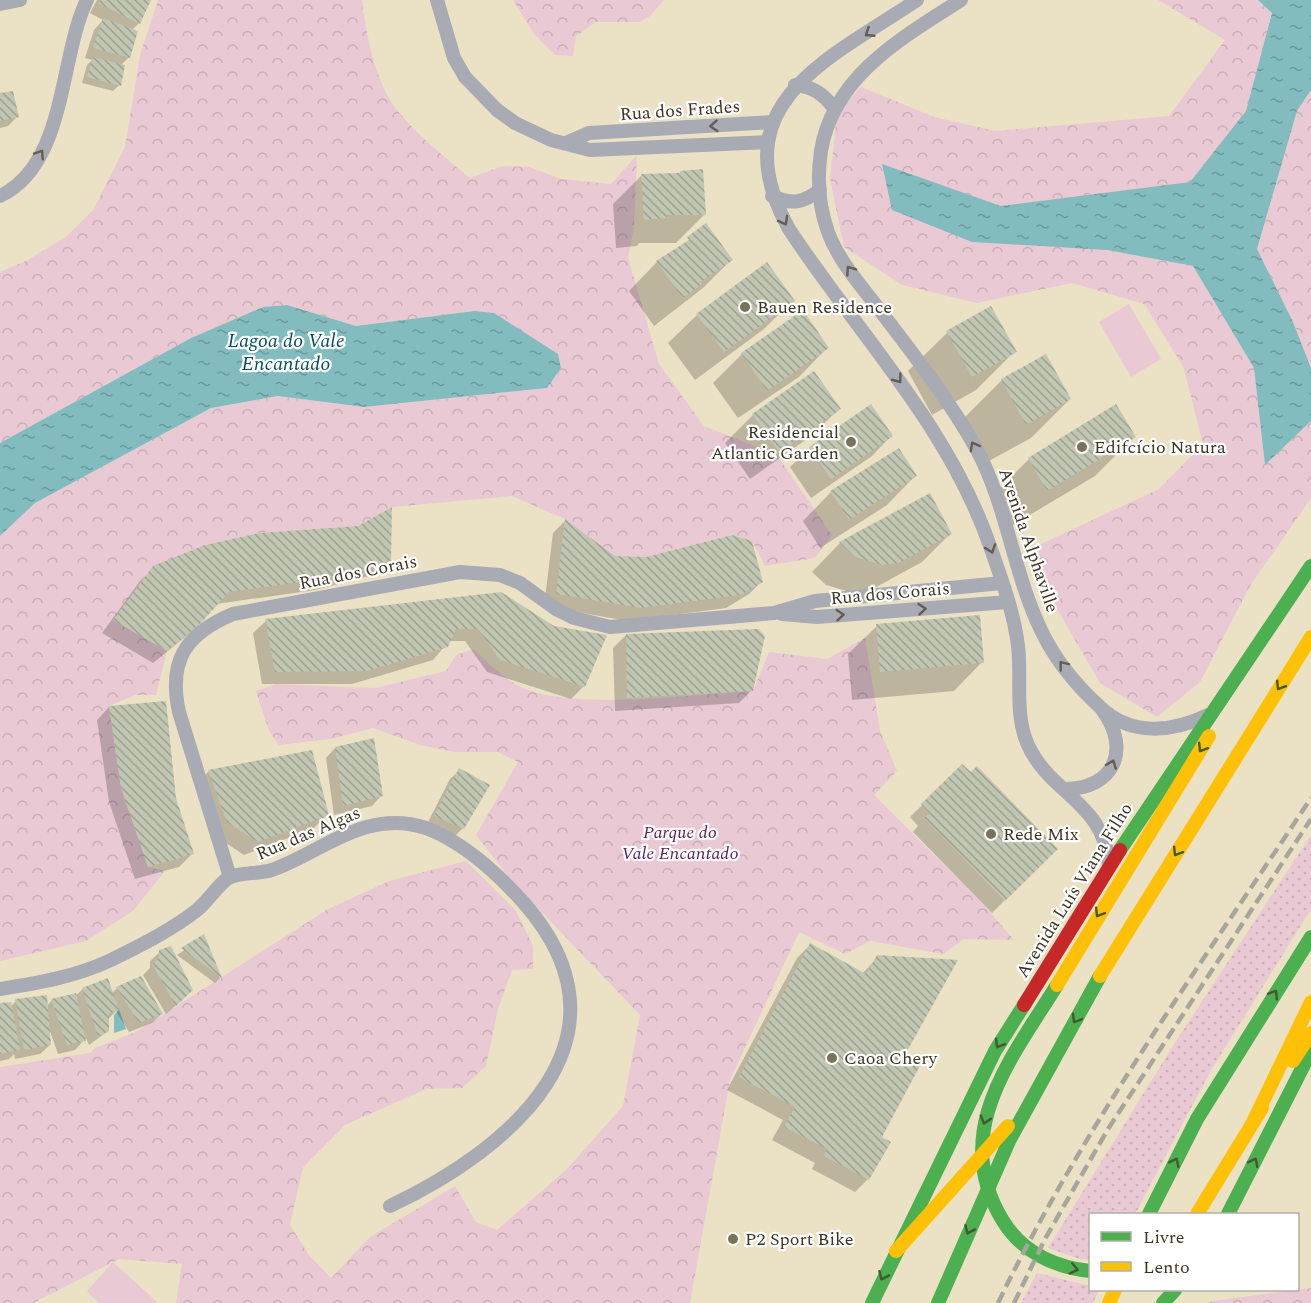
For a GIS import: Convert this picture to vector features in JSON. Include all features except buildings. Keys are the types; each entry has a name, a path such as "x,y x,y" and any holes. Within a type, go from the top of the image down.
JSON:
{"main road":[{"name":"Avenida Luís Viana Filho","path":"872,1303 995,1050 1109,866 1208,715 1311,566"},
{"path":"1089,1271 1058,1266 1027,1248 996,1214 988,1198 981,1136 989,1107 1007,1066 1224,712 1296,589"},
{"path":"938,1303 968,1232 1029,1103 1127,931 1311,637"},
{"path":"1150,1213 1197,1119 1311,938"},
{"path":"1254,1120 1311,1002"},
{"path":"1201,1209 1254,1120 1311,1033"},
{"path":"1229,1213 1311,1051"},
{"path":"896,1251 1029,1103"},
{"path":"1162,1303 1173,1291"}],"street":[{"path":"0,4 20,0"},
{"path":"437,0 454,58 479,94 515,123 551,140 566,143"},
{"path":"917,0 824,61 795,85 772,122 767,142 766,163 772,196 802,250 944,445 975,505 1008,602 1018,650 1020,704 1025,739 1043,768 1088,812 1101,830 1108,848 1109,866"},
{"name":"Avenida Alphaville","path":"961,0 912,31 868,66 844,92 834,108 821,151 820,190 829,234 840,255 928,373 976,448 992,481 1032,608 1049,646 1101,709 1126,722 1152,729 1186,726 1208,715"},
{"path":"0,195 19,182 47,145 83,2"},
{"path":"795,85 808,87 820,93 834,108"},
{"name":"Rua dos Frades","path":"566,143 589,134 772,122"},
{"path":"634,131 634,148"},
{"name":"Rua dos Frades","path":"566,143 590,150 767,142"},
{"path":"772,196 783,201 802,202 820,190"},
{"name":"Rua dos Corais","path":"230,877 179,712 175,671 188,644 199,631 215,622 243,612 460,572 501,575 520,583 556,609 574,618 610,627 774,613 818,617 1008,602"},
{"name":"Rua dos Corais","path":"774,613 815,601 1002,583"},
{"path":"862,596 863,614"},
{"path":"1065,789 1080,789 1101,781 1114,763 1116,746 1111,723 1101,709"},
{"name":"Rua das Algas","path":"230,877 272,870 361,827 393,823 424,828 463,848 515,893 536,917 564,966 570,995 565,1042 550,1079 532,1107 485,1151 425,1190 390,1206"},
{"path":"0,989 61,978 111,960 195,912 230,877"}],"green space":[{"path":"158,0 362,0 373,59 386,93 402,116 424,139 470,178 503,166 529,167 561,179 611,184 637,155 634,227 628,258 659,364 704,426 777,455 832,535 815,558 765,566 752,541 732,535 646,557 615,556 565,519 512,496 392,507 358,526 259,533 205,545 114,620 167,651 156,695 135,695 109,706 121,788 148,867 165,871 133,911 86,941 0,961 0,536 35,503 211,408 278,396 364,407 547,388 561,368 474,311 356,326 287,305 263,307 191,338 0,443 0,272 26,261 66,237 93,210 125,147 140,55"},
{"path":"513,0 664,0 650,16 640,22 596,22 576,36 573,56 555,55 534,34"},
{"path":"1158,0 1258,0 1272,12 1247,111 1190,182 1001,206 883,165 1107,250 1193,266 1254,368 1265,464 1311,421 1311,498 1250,586 1200,682 1157,717 1100,683 1024,552 1159,489 1203,444 1183,366 1144,304 1072,283 977,303 902,285 844,247 830,179 837,113 861,87 934,117 996,131 1169,116 1225,40"},
{"path":"1311,90 1311,368 1293,322 1257,249 1297,111"},
{"path":"1129,304 1161,359 1131,377 1099,322"},
{"name":"Parque do Vale Encantado","path":"865,638 880,731 897,771 874,795 983,904 1014,940 964,939 943,954 870,941 845,954 799,932 730,1080 690,1303 176,1303 182,1264 119,1259 33,1303 0,1303 0,1067 90,1053 95,1048 136,1032 328,909 389,881 466,861 516,911 533,946 533,969 512,970 498,1009 486,1066 462,1088 426,1089 345,1125 303,1167 290,1225 309,1255 331,1278 370,1237 455,1186 476,1222 497,1230 566,1170 623,1106 640,1015 512,881 476,835 518,762 498,752 455,752 420,745 373,728 331,739 279,745 269,731 256,691 276,684 375,688 446,671 456,655 473,649 512,682 533,692 561,697 628,700 753,691 769,652 827,659"},
{"path":"1311,835 1311,909 1210,1072 1136,1213 1089,1213 1089,1260 1048,1248 1171,1049"},
{"path":"113,1262 156,1301 154,1303 99,1303 87,1291"},
{"path":"1037,1273 1089,1286 1089,1291 1099,1291 1093,1303 1021,1303"},
{"path":"1311,1288 1311,1303 1208,1303 1299,1291"}],"water":[{"path":"1258,0 1311,0 1311,90 1297,111 1257,249 1293,322 1311,368 1311,421 1265,465 1254,368 1193,266 1107,250 972,242 892,210 882,164 1001,206 1190,182 1246,111 1272,13"},
{"name":"Lagoa do Vale Encantado","path":"287,305 356,326 474,311 494,313 558,354 561,368 547,388 364,407 278,396 211,408 35,503 0,536 0,443 191,338 263,307"},
{"path":"119,1010 126,1029 114,1033 114,1015"}],"railway":[{"path":"998,1303 1032,1237 1106,1108 1311,798"},
{"path":"1014,1303 1045,1239 1108,1129 1311,819"}],"traffic: fast":[{"path":"1120,850 1311,566"},
{"path":"1150,1213 1197,1119 1311,937"},
{"path":"938,1303 1010,1139 1100,976"},
{"path":"1057,985 1005,1069 992,1098 984,1127 982,1157 988,1189 1003,1221 1020,1242 1052,1262 1089,1271"},
{"path":"872,1303 995,1051 1024,1005"},
{"path":"1229,1213 1311,1051"},
{"path":"1163,1303 1174,1291"}],"traffic: slow":[{"path":"1100,976 1311,637"},
{"path":"1057,985 1209,736"},
{"path":"1254,1120 1311,1002"},
{"path":"1293,1061 1311,1033"},
{"path":"1198,1213 1262,1108"},
{"path":"896,1251 1008,1126"},
{"path":"1109,1303 1115,1291"}],"traffic: jam":[{"path":"1024,1005 1120,850"}],"place":[{"name":"Bauen Residence","path":"745,307"},
{"name":"Residencial Atlantic Garden","path":"851,442"},
{"name":"Edifcício Natura","path":"1082,447"},
{"name":"Rede Mix","path":"991,834"},
{"name":"Caoa Chery","path":"832,1058"},
{"name":"P2 Sport Bike","path":"733,1239"}]}
